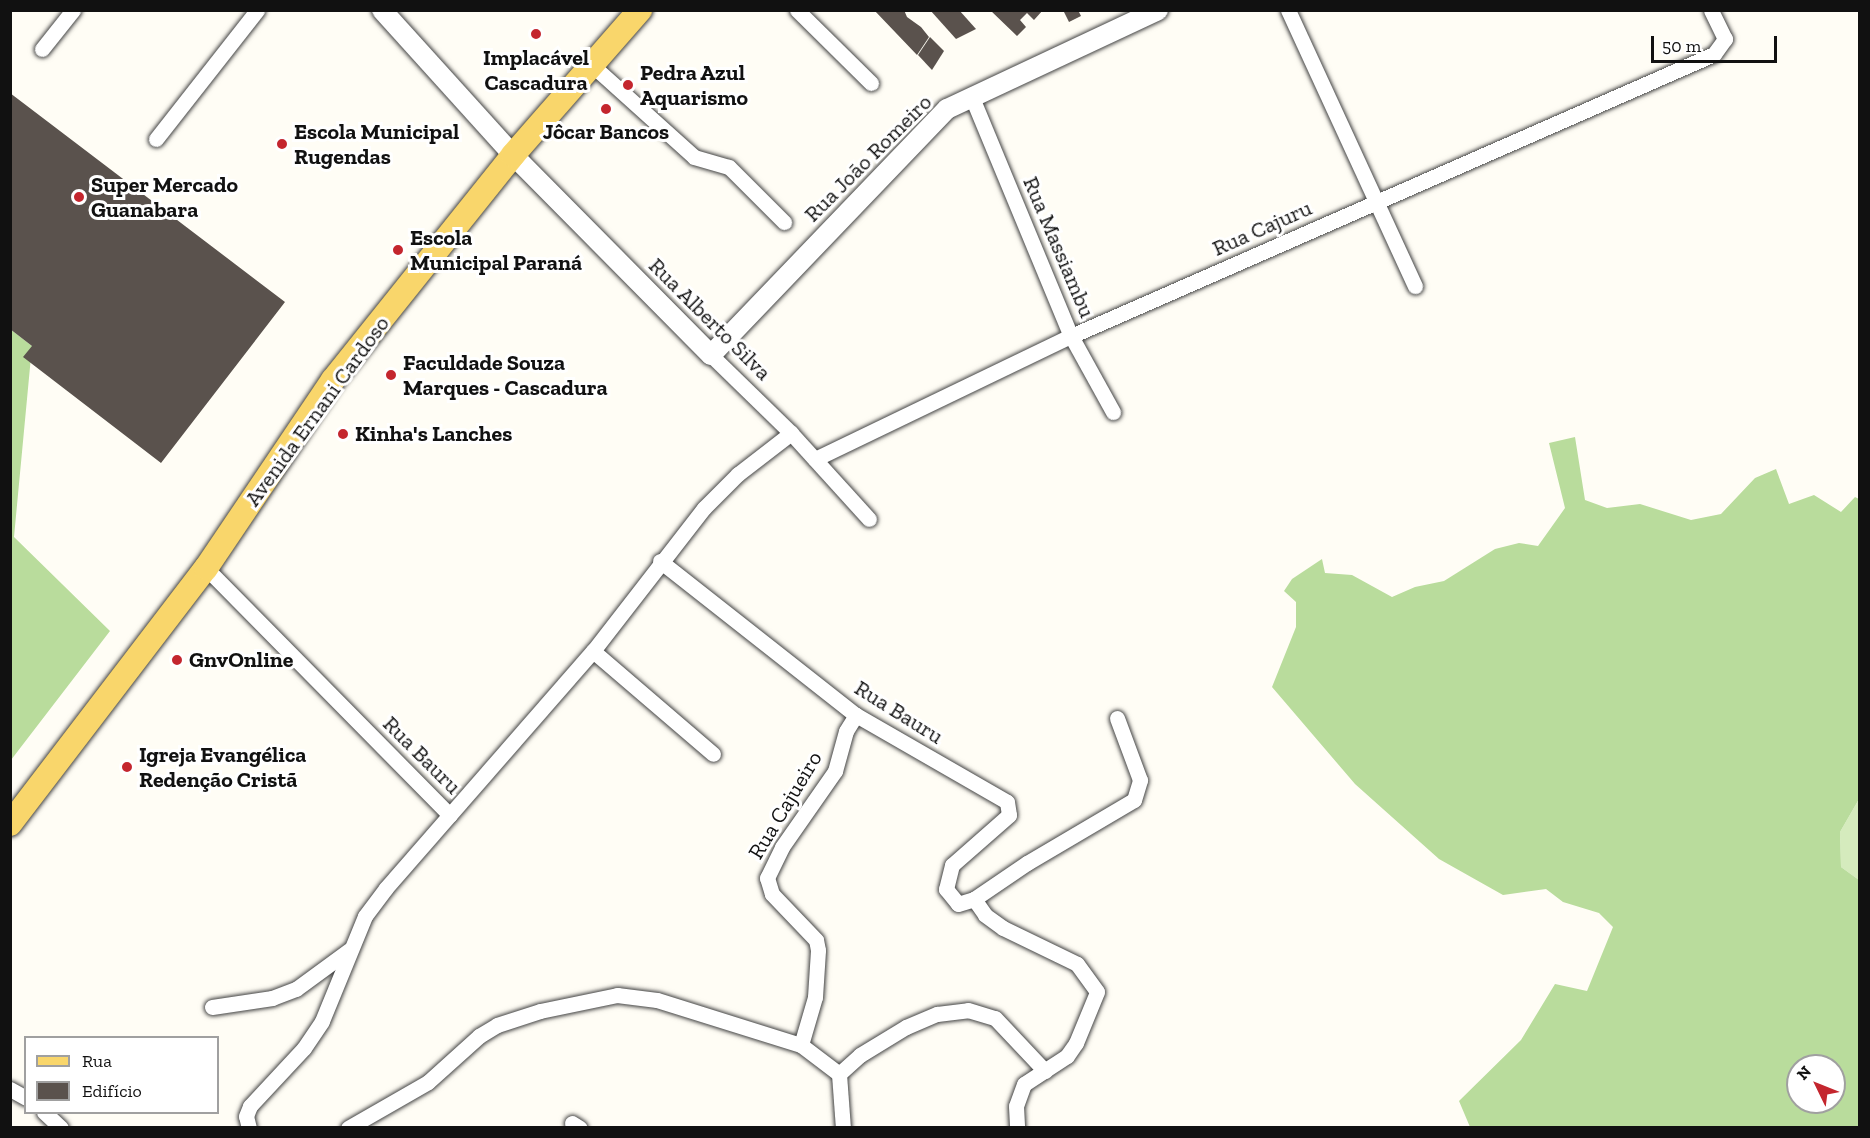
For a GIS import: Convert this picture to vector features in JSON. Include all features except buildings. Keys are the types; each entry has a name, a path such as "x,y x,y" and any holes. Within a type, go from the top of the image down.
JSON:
{"main road":[{"name":"Avenida Ernani Cardoso","path":"10,824 206,568 333,380 513,155 640,10"}],"street":[{"path":"42,49 73,10"},
{"path":"156,139 257,10"},
{"name":"Rua Alberto Silva","path":"382,10 513,155 791,433 869,519"},
{"path":"797,10 871,83"},
{"name":"Rua João Romeiro","path":"711,355 929,126 971,95 1158,10"},
{"path":"1288,10 1415,286"},
{"name":"Rua Cajuru","path":"815,459 1071,336 1714,54 1725,39 1711,10"},
{"path":"592,65 694,157 729,167 784,222"},
{"name":"Rua Massiambu","path":"971,95 1071,336 1113,412"},
{"name":"Rua Bauru","path":"206,568 450,815 593,651 660,561 720,490 791,433"},
{"name":"Rua Bauru","path":"660,561 856,715 1007,802 1009,815 956,859 947,878 946,889 955,902 974,899"},
{"path":"593,651 713,754"},
{"name":"Rua Cajueiro","path":"801,1045 815,997 818,950 816,940 772,894 767,878 782,847 835,771 846,731 856,715"},
{"path":"1017,1128 1020,1092 1029,1080 1067,1056 1076,1043 1096,1000 1094,985 1077,964 994,922 974,899 1027,862 1134,800 1140,780 1117,718"},
{"path":"249,1128 246,1116 250,1106 304,1048 322,1021 350,950 379,897 450,815"},
{"path":"212,1007 272,999 296,989 350,950"},
{"path":"348,1128 428,1082 479,1036 497,1025 540,1011 617,995 657,1000 801,1045 839,1074 843,1128"},
{"path":"839,1074 870,1048 906,1028 937,1014 968,1010 985,1012 1000,1022 1045,1071"},
{"path":"10,1089 24,1097"},
{"path":"45,1114 61,1128"}],"green space":[{"path":"10,329 32,346 14,537 110,631 11,760"},
{"path":"1575,437 1585,500 1607,508 1640,504 1691,520 1721,514 1755,478 1776,469 1789,504 1814,495 1841,512 1855,497 1859,499 1859,799 1840,832 1841,867 1859,880 1859,1127 1470,1127 1459,1101 1521,1040 1555,984 1587,991 1613,927 1599,913 1563,902 1546,889 1503,895 1439,859 1355,784 1272,687 1296,627 1296,602 1284,591 1292,579 1322,559 1325,573 1352,575 1392,597 1415,587 1444,581 1495,549 1519,543 1538,546 1565,508 1549,443"},
{"path":"1859,799 1859,880 1841,867 1840,832"}],"place":[{"name":"Implacável Cascadura","path":"536,34"},
{"name":"Pedra Azul Aquarismo","path":"628,85"},
{"name":"Jôcar Bancos","path":"606,109"},
{"name":"Escola Municipal Rugendas","path":"282,144"},
{"name":"Super Mercado Guanabara","path":"79,197"},
{"name":"Escola Municipal Paraná","path":"398,250"},
{"name":"Faculdade Souza Marques - Cascadura","path":"391,375"},
{"name":"Kinha's Lanches","path":"343,434"},
{"name":"GnvOnline","path":"177,660"},
{"name":"Igreja Evangélica Redenção Cristã","path":"127,767"}]}
